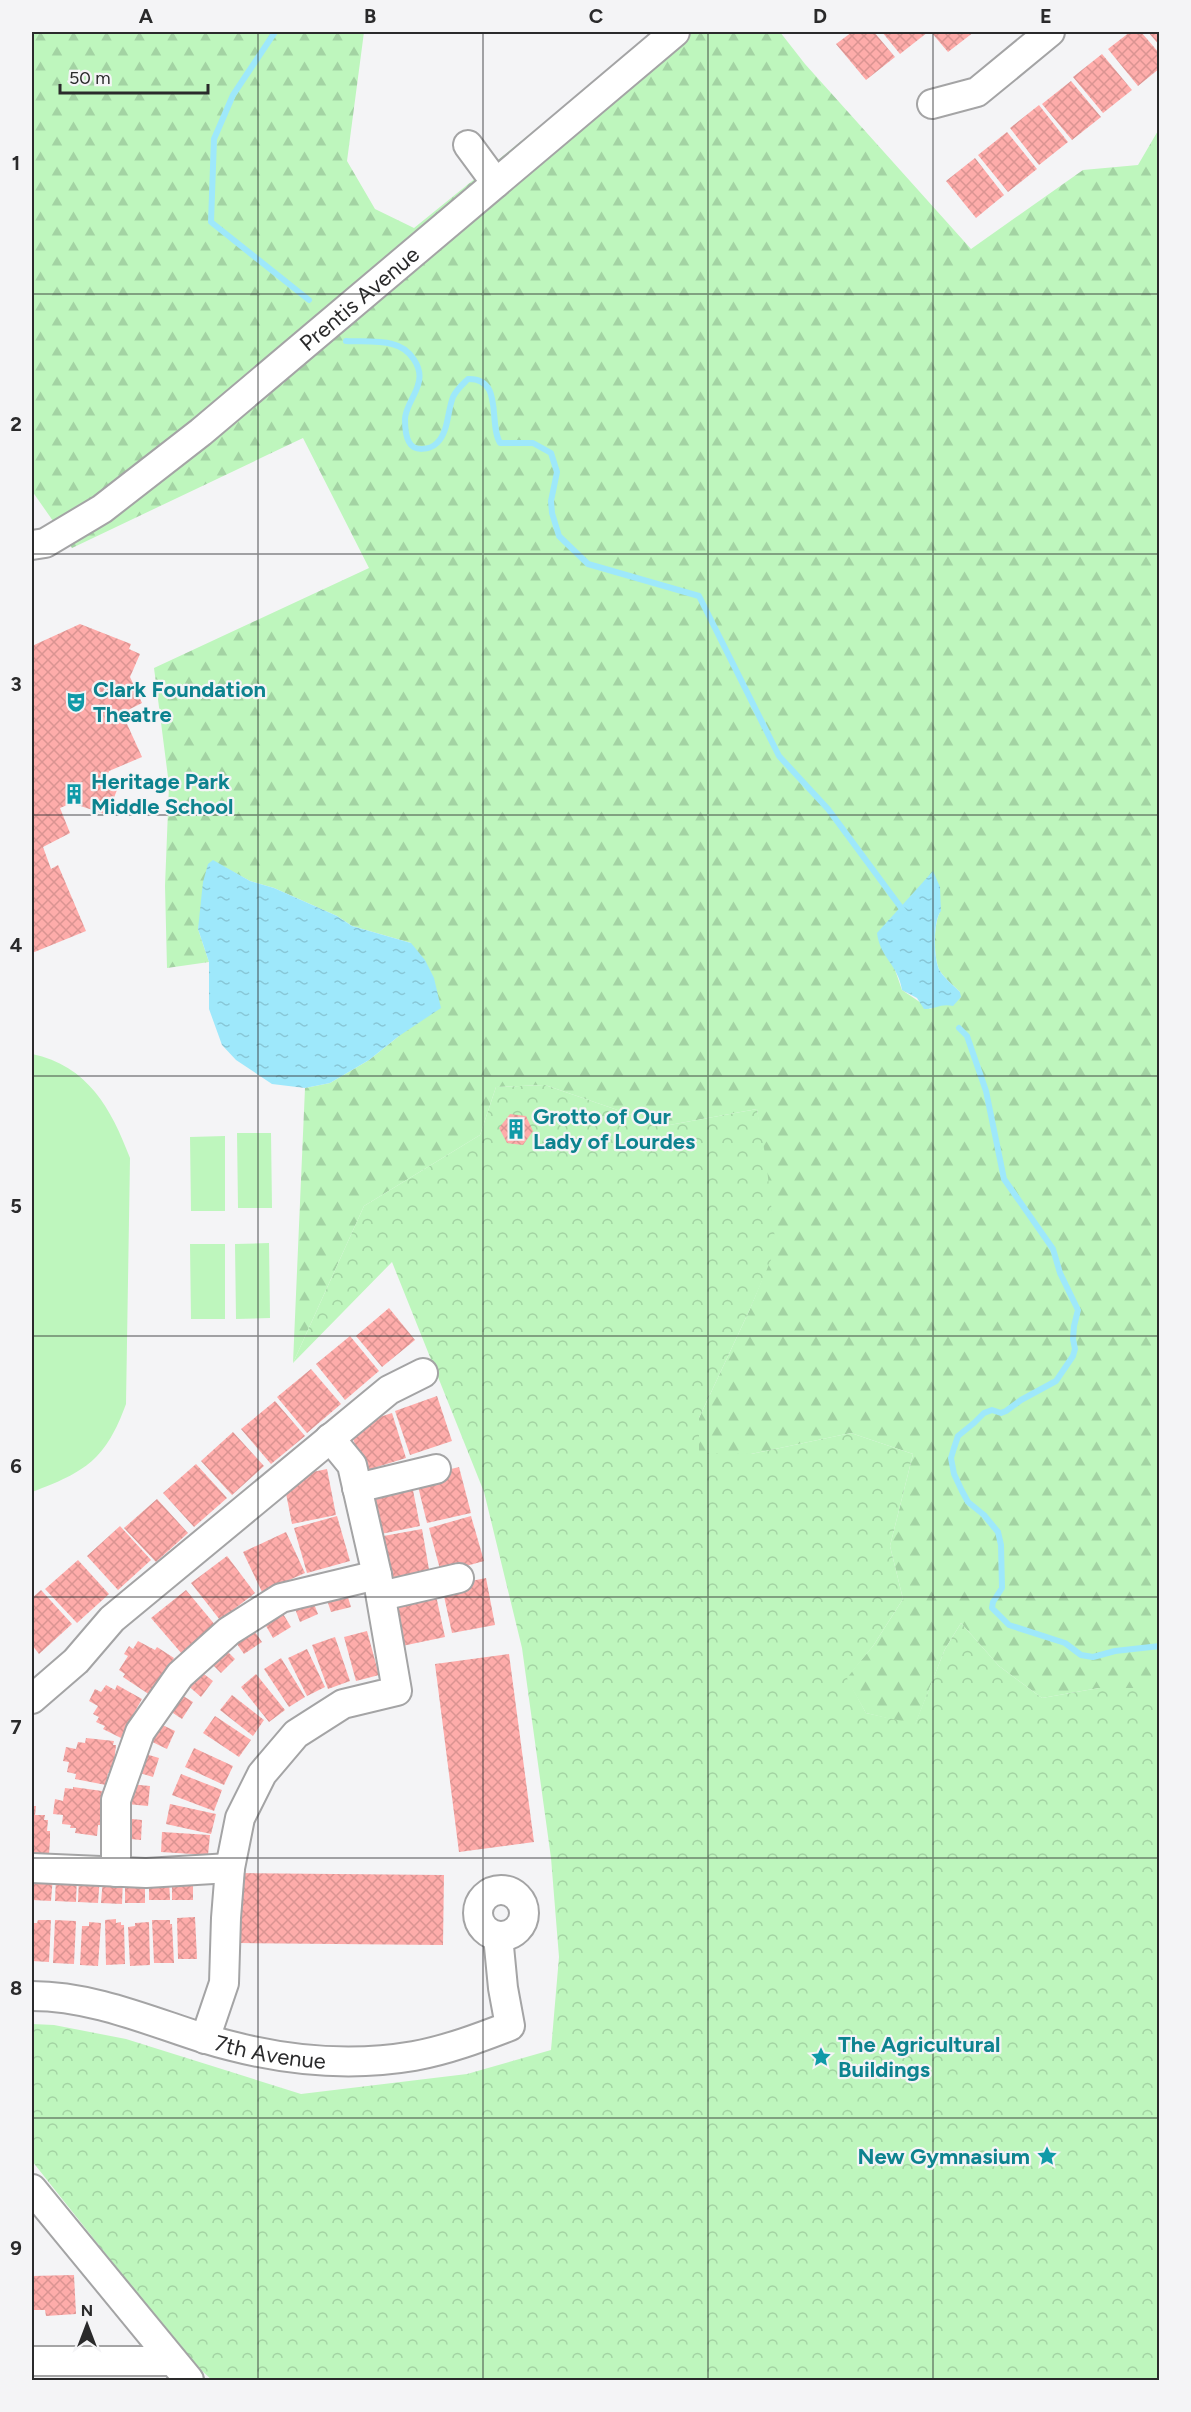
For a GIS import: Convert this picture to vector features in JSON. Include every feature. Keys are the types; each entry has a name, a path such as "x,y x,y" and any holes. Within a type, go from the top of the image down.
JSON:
{"street":[{"name":"Prentis Avenue","path":"32,545 45,543 102,508 193,439 675,32"},
{"path":"932,104 977,92 1050,32"},
{"path":"468,145 496,183"},
{"path":"32,1699 76,1661 112,1619 389,1390 423,1373"},
{"path":"205,2038 224,1983 230,1868 240,1818 262,1774 296,1734 343,1704 397,1691 379,1585 352,1465 330,1438"},
{"path":"357,1488 436,1469"},
{"path":"116,1872 116,1800 140,1731 180,1676 229,1631 281,1598 379,1585 459,1578"},
{"path":"32,1868 146,1873 230,1868"},
{"name":"7th Avenue","path":"32,1996 69,2000 134,2014 205,2038 279,2057 327,2061 414,2056 461,2044 510,2026 503,1988 498,1936"},
{"path":"32,2189 42,2216 180,2371"},
{"path":"32,2361 180,2371"}],"green space":[{"path":"32,32 364,32 347,161 375,209 414,228 656,32 780,32 805,64 971,249 1083,170 1138,165 1159,129 1159,1688 1099,1688 1042,1698 999,1666 961,1623 945,1649 915,1725 866,1713 846,1678 873,1646 903,1599 890,1546 913,1454 851,1433 751,1454 699,1454 699,1418 750,1309 775,1248 757,1109 664,1126 545,1085 496,1087 480,1135 364,1206 293,1363 305,1088 330,1083 369,1060 399,1036 411,943 352,926 337,916 274,888 250,881 213,861 198,929 209,962 167,968 165,886 169,785 154,668 369,568 303,438 72,548 32,491","holes":["941,911 938,916 935,940 938,966 944,977 960,992 947,1005 938,1005 930,1009 902,990 893,964"]},
{"path":"32,1054 52,1060 83,1079 95,1092 115,1122 130,1158 126,1404 110,1438 92,1461 67,1478 32,1492"},
{"path":"545,1085 664,1126 757,1109 766,1160 776,1248 699,1418 699,1453 751,1454 851,1433 913,1454 890,1546 903,1599 873,1646 847,1678 866,1713 915,1724 945,1649 961,1623 999,1666 1042,1698 1099,1688 1159,1688 1159,2380 212,2380 190,2360 32,2161 32,2024 54,2025 126,2039 301,2094 467,2074 551,2050 559,1957 551,1858 522,1648 484,1492 392,1262 293,1363 364,1206 480,1135 496,1087"},
{"path":"237,1133 271,1133 272,1208 238,1208"},
{"path":"225,1136 225,1211 191,1211 190,1137"},
{"path":"269,1243 270,1318 236,1319 235,1244"},
{"path":"190,1244 225,1244 225,1319 191,1319"}],"water":[{"path":"213,860 250,881 274,888 337,916 352,926 411,943 425,960 434,978 441,1008 399,1036 369,1060 330,1083 305,1088 272,1084 236,1060 222,1045 209,1009 209,962 198,929 203,882 208,864"},
{"path":"933,871 940,887 941,911 936,923 936,958 940,971 960,992 961,997 953,1006 945,1005 924,1009 917,998 902,990 897,974 882,949 877,933"}],"building":[{"path":"852,32 874,32 895,57 866,80 836,44"},
{"path":"882,32 928,32 900,54"},
{"path":"931,32 974,32 948,52"},
{"path":"1130,32 1141,32 1160,54 1160,68 1138,86 1108,49"},
{"path":"1148,32 1160,32 1160,46"},
{"path":"1102,54 1132,90 1103,113 1073,77"},
{"path":"1071,81 1101,117 1072,140 1042,104"},
{"path":"1039,105 1068,142 1039,165 1010,128"},
{"path":"1007,132 1037,169 1008,192 978,155"},
{"path":"975,158 1004,195 976,218 946,181"},
{"name":"Heritage Park Middle School","path":"80,624 131,644 129,649 140,654 130,677 142,703 122,713 142,757 109,771 106,779 119,785 107,815 72,803 60,808 70,833 43,847 51,869 58,865 86,931 32,953 32,646"},
{"name":"Grotto of Our Lady of Lourdes","path":"510,1114 526,1116 533,1131 523,1145 507,1143 499,1128"},
{"path":"389,1308 415,1340 382,1367 356,1336"},
{"path":"350,1336 379,1371 345,1400 316,1364"},
{"path":"311,1369 341,1404 307,1433 277,1397"},
{"path":"437,1396 452,1441 410,1455 395,1411"},
{"path":"275,1401 305,1436 271,1464 241,1429"},
{"path":"392,1413 406,1458 364,1471 349,1427"},
{"path":"233,1432 264,1466 232,1495 201,1461"},
{"path":"196,1464 227,1498 194,1527 163,1493"},
{"path":"459,1467 471,1513 427,1523 416,1478"},
{"path":"327,1469 336,1515 292,1524 283,1478"},
{"path":"411,1480 420,1526 376,1535 367,1489"},
{"path":"157,1499 188,1533 156,1562 124,1528"},
{"path":"337,1516 350,1561 307,1573 294,1528"},
{"path":"471,1516 484,1561 441,1573 429,1528"},
{"path":"120,1526 151,1560 118,1590 87,1556"},
{"path":"422,1529 430,1575 386,1583 378,1537"},
{"path":"286,1532 305,1573 262,1592 243,1552"},
{"path":"227,1556 255,1593 220,1620 191,1583"},
{"path":"78,1560 109,1594 77,1623 45,1589"},
{"path":"486,1578 495,1625 452,1633 442,1587"},
{"path":"345,1588 351,1607 331,1612 325,1594"},
{"path":"41,1590 72,1624 39,1654 32,1645 32,1598"},
{"path":"186,1590 216,1626 182,1654 151,1618"},
{"path":"435,1591 445,1637 402,1646 391,1600"},
{"path":"310,1594 318,1614 300,1622 292,1601"},
{"path":"279,1607 291,1627 273,1638 262,1619"},
{"path":"248,1622 262,1642 244,1654 230,1634"},
{"path":"367,1631 379,1675 356,1681 344,1637"},
{"path":"335,1637 350,1681 328,1689 312,1645"},
{"path":"138,1641 155,1650 157,1647 174,1658 150,1695 123,1677 125,1674 119,1670 128,1656 124,1654 129,1646 133,1649"},
{"path":"220,1644 235,1659 221,1673 206,1658"},
{"path":"307,1649 325,1687 307,1696 288,1658"},
{"path":"509,1654 534,1842 459,1852 435,1664"},
{"path":"281,1658 305,1697 289,1707 264,1669"},
{"path":"195,1667 213,1681 201,1697 185,1683"},
{"path":"256,1674 285,1710 269,1722 241,1687"},
{"path":"106,1685 115,1690 117,1685 142,1699 133,1715 137,1717 127,1726 121,1738 103,1729 105,1726 96,1722 99,1717 93,1714 98,1706 89,1701 95,1689 101,1692"},
{"path":"175,1691 193,1702 182,1719 164,1707"},
{"path":"232,1695 264,1720 253,1736 220,1710"},
{"path":"215,1716 251,1740 239,1757 203,1733"},
{"path":"154,1721 175,1731 167,1749 146,1739"},
{"path":"86,1738 114,1741 113,1745 116,1745 113,1774 108,1773 106,1785 75,1779 76,1774 67,1772 69,1762 63,1761 66,1747 76,1749 78,1742 85,1743"},
{"path":"194,1748 233,1766 224,1785 185,1767"},
{"path":"139,1752 159,1758 153,1777 133,1771"},
{"path":"181,1774 222,1790 214,1811 172,1795"},
{"path":"129,1784 150,1786 148,1806 127,1804"},
{"path":"73,1787 102,1791 100,1811 104,1811 103,1825 98,1825 97,1836 75,1833 76,1828 62,1824 63,1815 53,1814 55,1799 63,1801 65,1788 73,1789"},
{"path":"170,1804 216,1814 211,1834 166,1824"},
{"path":"32,1806 36,1806 35,1815 45,1815 44,1820 48,1820 47,1831 50,1831 49,1854 36,1853 36,1857 32,1857"},
{"path":"122,1818 142,1820 141,1840 120,1838"},
{"path":"162,1832 210,1835 208,1855 161,1852"},
{"path":"240,1873 444,1875 443,1945 239,1943"},
{"path":"32,1875 53,1876 51,1901 32,1900"},
{"path":"56,1876 77,1877 76,1902 55,1901"},
{"path":"79,1876 100,1877 98,1903 78,1902"},
{"path":"172,1877 193,1877 193,1900 172,1900"},
{"path":"103,1878 123,1879 122,1904 101,1903"},
{"path":"149,1878 169,1878 170,1900 149,1900"},
{"path":"125,1879 145,1879 145,1903 125,1903"},
{"path":"195,1917 197,1959 178,1959 177,1918"},
{"path":"116,1919 116,1923 121,1922 121,1925 124,1925 125,1964 106,1965 105,1920"},
{"path":"38,1920 51,1920 49,1962 32,1961 32,1923 37,1923"},
{"path":"55,1920 76,1921 74,1964 53,1963"},
{"path":"152,1920 170,1920 174,1963 154,1963"},
{"path":"89,1922 101,1923 98,1966 80,1965 82,1926 89,1926"},
{"path":"149,1922 150,1965 130,1966 128,1927 135,1926 135,1923"},
{"path":"74,2275 76,2314 46,2316 45,2310 32,2310 32,2276"}],"waterway":[{"path":"275,32 233,95 214,139 211,222 309,300"},
{"path":"346,341 392,344 399,346 414,360 419,379 405,419 407,437 411,445 422,449 437,443 444,433 456,392 468,379 479,381 491,394 500,443 533,443 551,453 557,472 551,501 552,513 559,536 588,564 699,596 779,756 828,809 905,913"},
{"path":"959,1028 967,1036 986,1091 1004,1179 1053,1249 1060,1273 1078,1310 1074,1326 1073,1356 1056,1381 1006,1411 1001,1413 992,1410 984,1413 958,1436 951,1458 954,1474 968,1502 984,1515 998,1532 1001,1545 1002,1588 992,1608 1009,1625 1065,1643 1081,1655 1093,1657 1115,1651 1160,1646"}],"place":[{"name":"Clark Foundation Theatre","path":"76,702"},
{"name":"Heritage Park Middle School","path":"74,794"},
{"name":"Grotto of Our Lady of Lourdes","path":"516,1129"},
{"name":"The Agricultural Buildings","path":"821,2057"},
{"name":"New Gymnasium","path":"1047,2156"}]}
